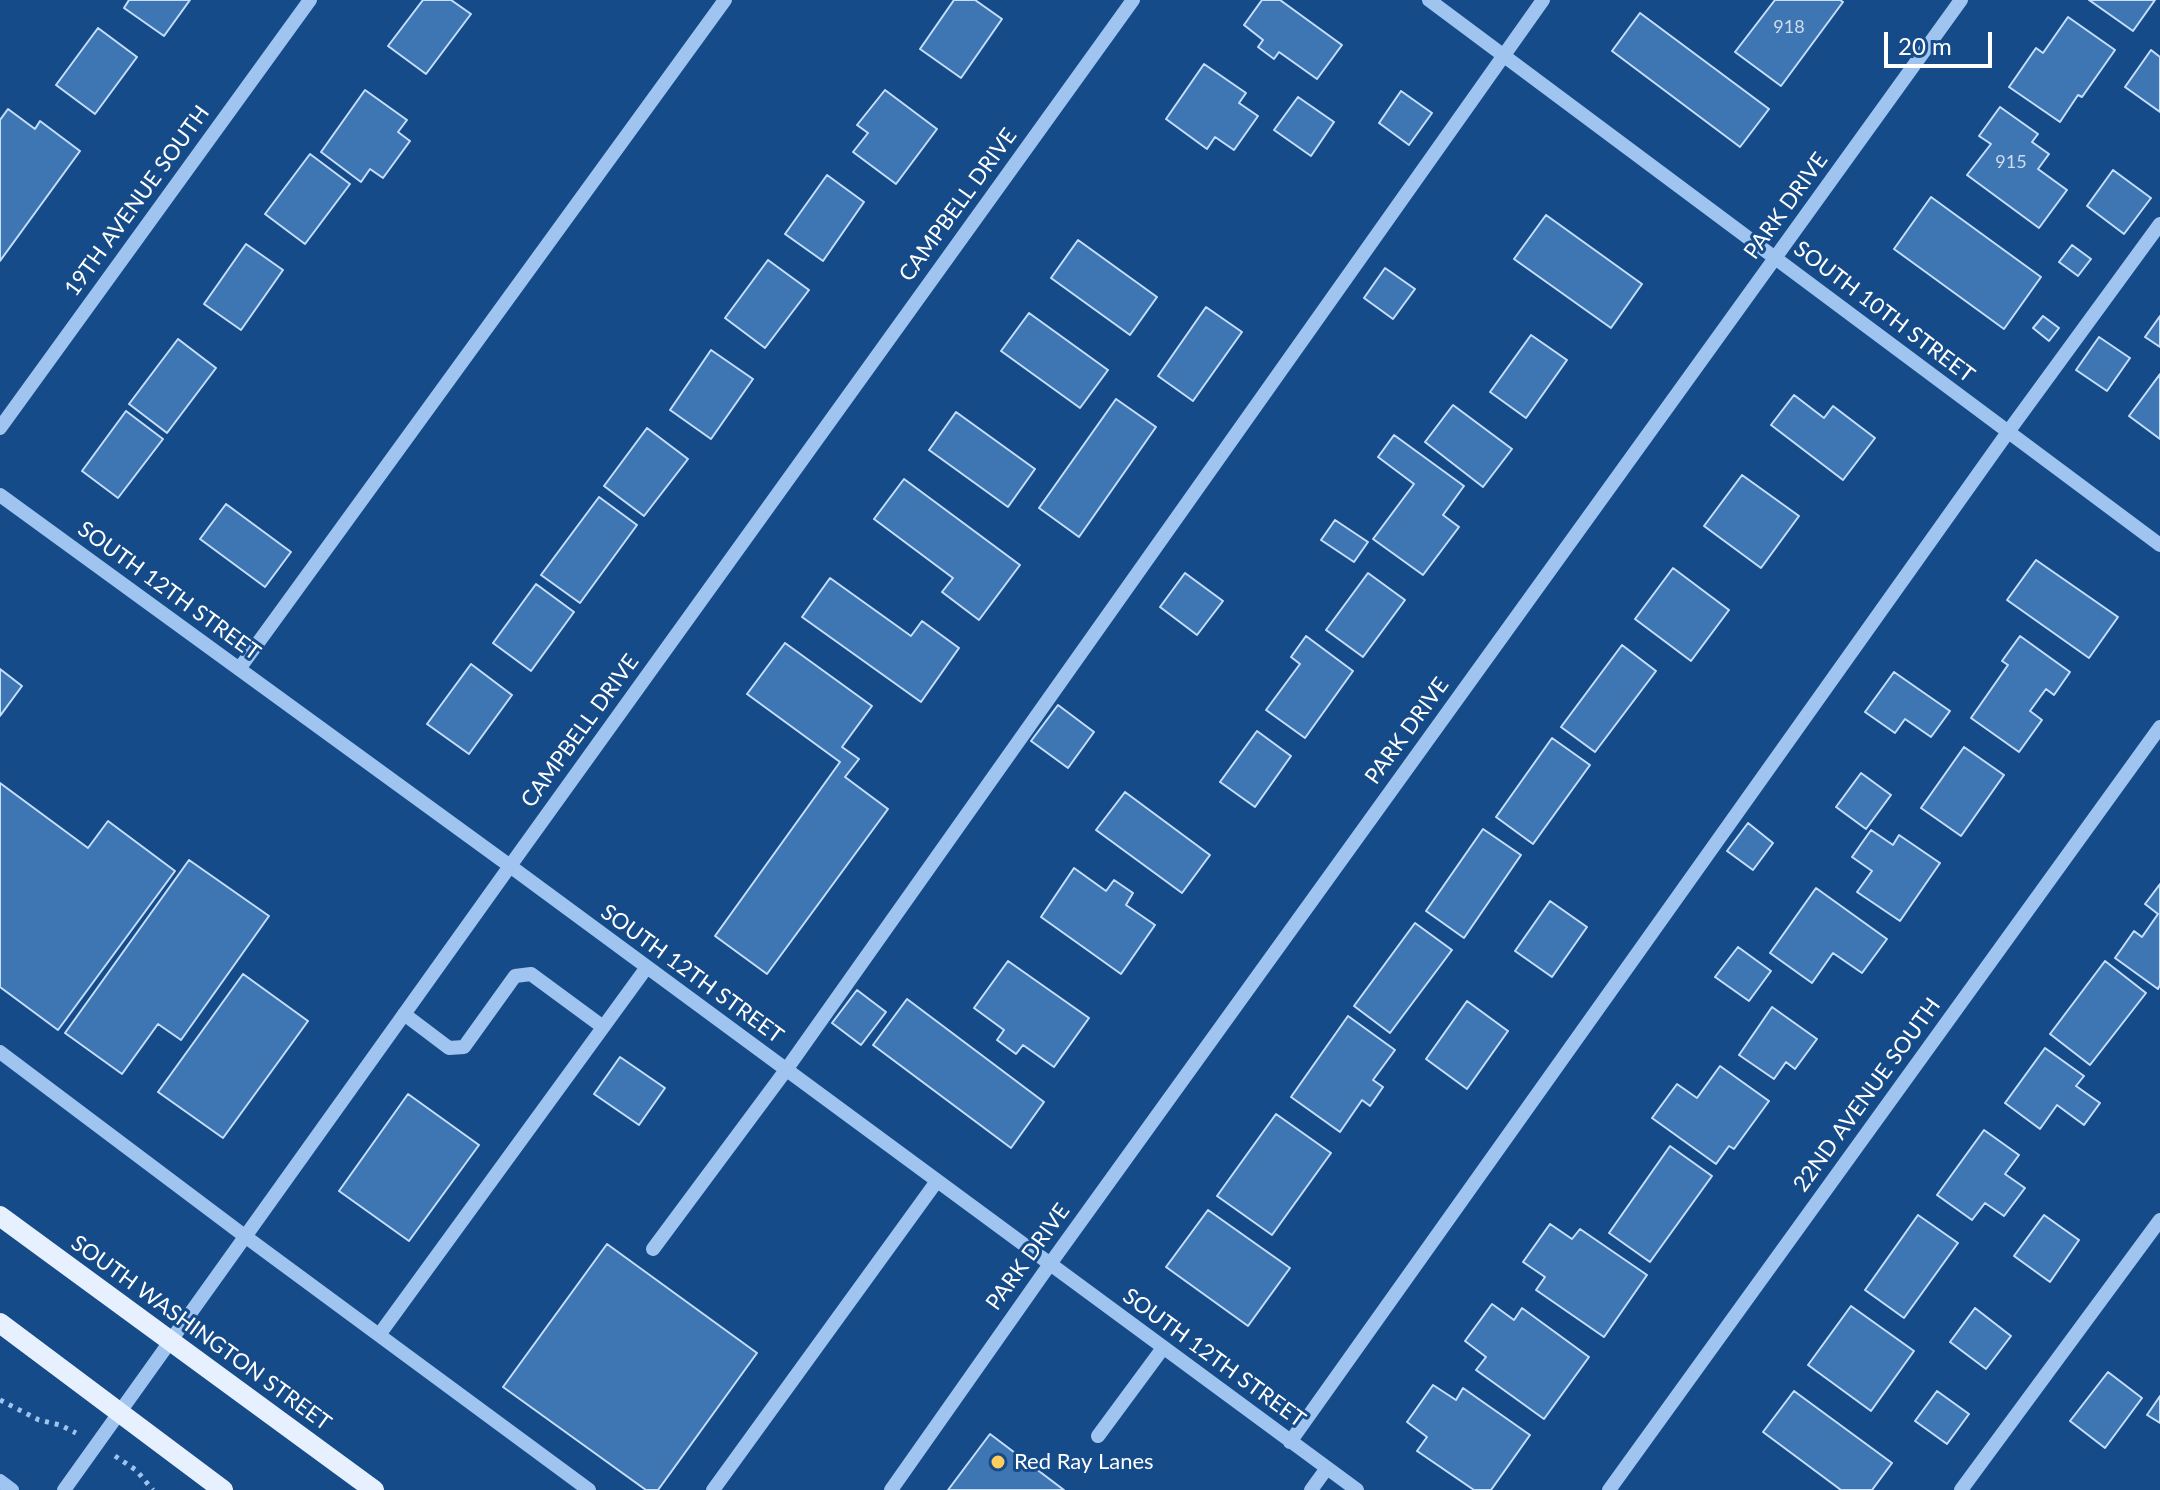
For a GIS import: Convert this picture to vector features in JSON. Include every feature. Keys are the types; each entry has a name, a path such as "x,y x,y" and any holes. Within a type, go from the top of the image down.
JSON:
{"main road":[{"name":"SOUTH WASHINGTON STREET","path":"0,1216 374,1490"},
{"path":"0,1323 223,1490"}],"street":[{"name":"19TH AVENUE SOUTH","path":"0,428 310,0"},
{"path":"239,669 725,0"},
{"name":"CAMPBELL DRIVE","path":"64,1490 1133,0"},
{"name":"SOUTH 10TH STREET","path":"1429,0 2160,545"},
{"path":"653,1249 786,1070 1543,0"},
{"name":"PARK DRIVE","path":"891,1490 1050,1264 1961,0"},
{"path":"1290,1442 2008,432 2160,224"},
{"name":"SOUTH 12TH STREET","path":"0,495 1357,1490"},
{"name":"22ND AVENUE SOUTH","path":"1609,1490 2160,727"},
{"path":"379,1335 647,967"},
{"path":"404,1014 449,1048 464,1047 515,976 531,974 603,1027"},
{"path":"0,1052 589,1490"},
{"path":"713,1490 937,1181"},
{"path":"1961,1490 2160,1220"},
{"path":"1098,1436 1163,1348"},
{"path":"1311,1490 1327,1468"},
{"path":"0,1481 12,1490"}],"building":[{"path":"129,0 190,0 164,36 124,8"},
{"path":"423,0 451,0 471,14 426,74 388,46"},
{"path":"954,0 975,0 1002,19 961,78 920,49"},
{"path":"1262,0 1280,0 1342,45 1317,79 1279,52 1274,59 1258,47 1263,40 1244,25"},
{"path":"1775,0 1843,2 1781,86 1735,52"},
{"path":"2089,0 2155,0 2133,31"},
{"path":"1640,13 1769,109 1740,147 1612,51"},
{"path":"2068,17 2115,50 2060,122 2009,87 2036,48 2043,53"},
{"path":"98,28 137,57 95,114 56,85"},
{"path":"2151,50 2160,57 2160,112 2125,87"},
{"path":"1204,64 1246,93 1239,103 1258,116 1234,150 1215,137 1207,149 1166,119"},
{"path":"365,90 407,120 398,132 410,141 383,178 370,169 361,182 321,152"},
{"path":"885,90 937,129 896,184 853,152 868,133 857,125"},
{"path":"1401,91 1432,113 1409,145 1379,123"},
{"path":"1298,97 1334,122 1311,156 1274,130"},
{"path":"2000,107 2038,134 2032,142 2049,154 2038,169 2067,190 2039,228 1967,175 1991,144 1979,136"},
{"path":"8,109 35,129 40,121 80,151 0,261 0,120"},
{"path":"310,154 350,184 305,244 265,214"},
{"path":"2113,170 2151,198 2124,234 2087,206"},
{"path":"827,175 864,202 823,261 785,234"},
{"path":"1931,197 2041,277 2004,329 1894,249"},
{"path":"1546,215 1642,284 1611,328 1514,259"},
{"path":"1078,240 1157,297 1130,335 1051,278"},
{"path":"246,244 283,270 241,330 204,304"},
{"path":"2072,245 2091,259 2078,276 2059,262"},
{"path":"768,260 809,290 765,348 725,318"},
{"path":"1385,268 1415,289 1393,319 1364,298"},
{"path":"1206,307 1242,332 1193,401 1158,376"},
{"path":"1029,313 1108,370 1080,408 1001,351"},
{"path":"2043,316 2059,328 2049,341 2033,328"},
{"path":"2160,316 2160,347 2145,337"},
{"path":"1531,335 1567,360 1526,418 1490,392"},
{"path":"2099,337 2130,358 2107,391 2076,370"},
{"path":"178,339 216,368 167,433 129,404"},
{"path":"711,350 753,379 711,439 670,410"},
{"path":"2160,374 2160,439 2129,416"},
{"path":"1794,395 1824,418 1833,406 1875,438 1843,480 1771,425"},
{"path":"1116,399 1156,427 1079,537 1039,508"},
{"path":"1453,405 1512,449 1483,487 1425,442"},
{"path":"126,411 163,439 118,498 82,471"},
{"path":"956,412 1035,469 1008,507 929,450"},
{"path":"647,428 688,459 644,516 604,486"},
{"path":"1394,435 1464,486 1443,515 1459,527 1423,575 1373,539 1414,484 1378,457"},
{"path":"1742,475 1799,516 1761,568 1704,526"},
{"path":"904,479 1020,565 979,620 942,592 953,578 874,519"},
{"path":"599,497 637,525 580,603 541,575"},
{"path":"226,504 291,552 265,587 200,539"},
{"path":"1335,520 1368,542 1354,562 1321,540"},
{"path":"2036,560 2118,617 2089,658 2007,600"},
{"path":"1673,568 1729,610 1691,661 1635,619"},
{"path":"1185,573 1223,601 1197,635 1160,607"},
{"path":"1368,573 1405,600 1363,657 1326,630"},
{"path":"830,578 911,636 922,621 959,648 921,702 802,617"},
{"path":"536,584 574,612 531,671 493,643"},
{"path":"1306,636 1353,671 1305,738 1266,710 1300,664 1291,657"},
{"path":"2020,636 2070,672 2054,695 2046,689 2030,711 2042,720 2019,752 1971,718 2008,665 2002,661"},
{"path":"785,643 872,706 842,747 859,759 845,777 888,809 767,974 715,936 840,762 747,694"},
{"path":"1622,645 1656,671 1595,752 1561,727"},
{"path":"471,664 512,695 469,754 427,724"},
{"path":"0,669 22,686 0,716"},
{"path":"1894,672 1950,711 1931,737 1905,719 1895,733 1865,712"},
{"path":"1058,705 1094,732 1068,768 1031,741"},
{"path":"1257,731 1291,756 1255,807 1220,782"},
{"path":"1552,738 1590,765 1533,844 1496,817"},
{"path":"1964,747 2004,775 1961,836 1921,808"},
{"path":"1861,773 1891,795 1866,829 1836,807"},
{"path":"0,783 88,848 108,821 175,871 58,1030 0,987"},
{"path":"1125,792 1210,855 1182,893 1096,830"},
{"path":"1748,823 1773,843 1753,870 1727,851"},
{"path":"1483,829 1521,855 1464,938 1426,911"},
{"path":"1871,830 1893,845 1899,835 1940,863 1900,921 1857,892 1872,871 1852,857"},
{"path":"189,860 269,916 181,1040 158,1024 122,1074 65,1033"},
{"path":"1074,868 1106,891 1114,880 1133,893 1126,905 1155,925 1121,974 1041,917"},
{"path":"2160,884 2158,989 2115,958 2134,931 2142,937 2158,914 2145,904"},
{"path":"1816,888 1887,939 1862,973 1833,953 1812,983 1770,953"},
{"path":"1550,901 1587,927 1552,977 1515,951"},
{"path":"1415,923 1452,950 1390,1033 1354,1006"},
{"path":"1738,947 1771,971 1749,1001 1715,977"},
{"path":"1008,961 1089,1018 1054,1067 1023,1045 1016,1054 997,1040 1004,1030 974,1008"},
{"path":"2105,961 2146,993 2090,1065 2050,1034"},
{"path":"243,974 308,1021 223,1138 158,1092"},
{"path":"857,990 886,1012 861,1045 832,1023"},
{"path":"907,999 1044,1102 1011,1148 873,1045"},
{"path":"1467,1001 1508,1031 1467,1089 1426,1059"},
{"path":"1772,1007 1817,1039 1795,1069 1786,1062 1774,1079 1739,1055"},
{"path":"1348,1016 1395,1050 1373,1080 1383,1087 1370,1106 1362,1100 1340,1132 1291,1097"},
{"path":"2045,1048 2084,1076 2076,1086 2100,1103 2084,1125 2057,1105 2040,1129 2005,1103"},
{"path":"620,1057 665,1088 639,1125 594,1094"},
{"path":"1720,1066 1769,1101 1734,1149 1729,1146 1716,1164 1652,1118 1677,1084 1697,1098"},
{"path":"408,1094 479,1145 409,1241 339,1191"},
{"path":"1276,1114 1331,1153 1272,1235 1217,1196"},
{"path":"1984,1130 2019,1155 2005,1174 2025,1188 2004,1216 1985,1203 1972,1220 1937,1195"},
{"path":"1670,1146 1712,1176 1650,1262 1609,1233"},
{"path":"1208,1210 1290,1268 1248,1326 1166,1267"},
{"path":"1918,1215 1958,1243 1904,1318 1865,1290"},
{"path":"2044,1215 2079,1240 2050,1282 2014,1256"},
{"path":"1550,1224 1572,1239 1580,1229 1647,1275 1604,1337 1536,1290 1545,1277 1523,1262"},
{"path":"607,1244 757,1353 658,1490 646,1490 503,1387"},
{"path":"1492,1304 1514,1320 1522,1308 1589,1357 1544,1419 1476,1370 1486,1357 1465,1341"},
{"path":"1851,1306 1914,1351 1871,1411 1808,1365"},
{"path":"1975,1308 2011,1336 1986,1369 1950,1342"},
{"path":"2108,1372 2142,1398 2105,1448 2070,1421"},
{"path":"1433,1385 1456,1400 1463,1388 1530,1435 1491,1490 1474,1490 1417,1451 1427,1437 1407,1422"},
{"path":"1794,1391 1892,1463 1872,1490 1841,1490 1763,1432"},
{"path":"1937,1391 1969,1414 1947,1444 1915,1421"},
{"path":"2160,1396 2160,1423 2147,1415"},
{"name":"Red Ray Lanes","path":"990,1434 1064,1490 948,1490"}],"place":[{"name":"Red Ray Lanes","path":"998,1462"}]}
